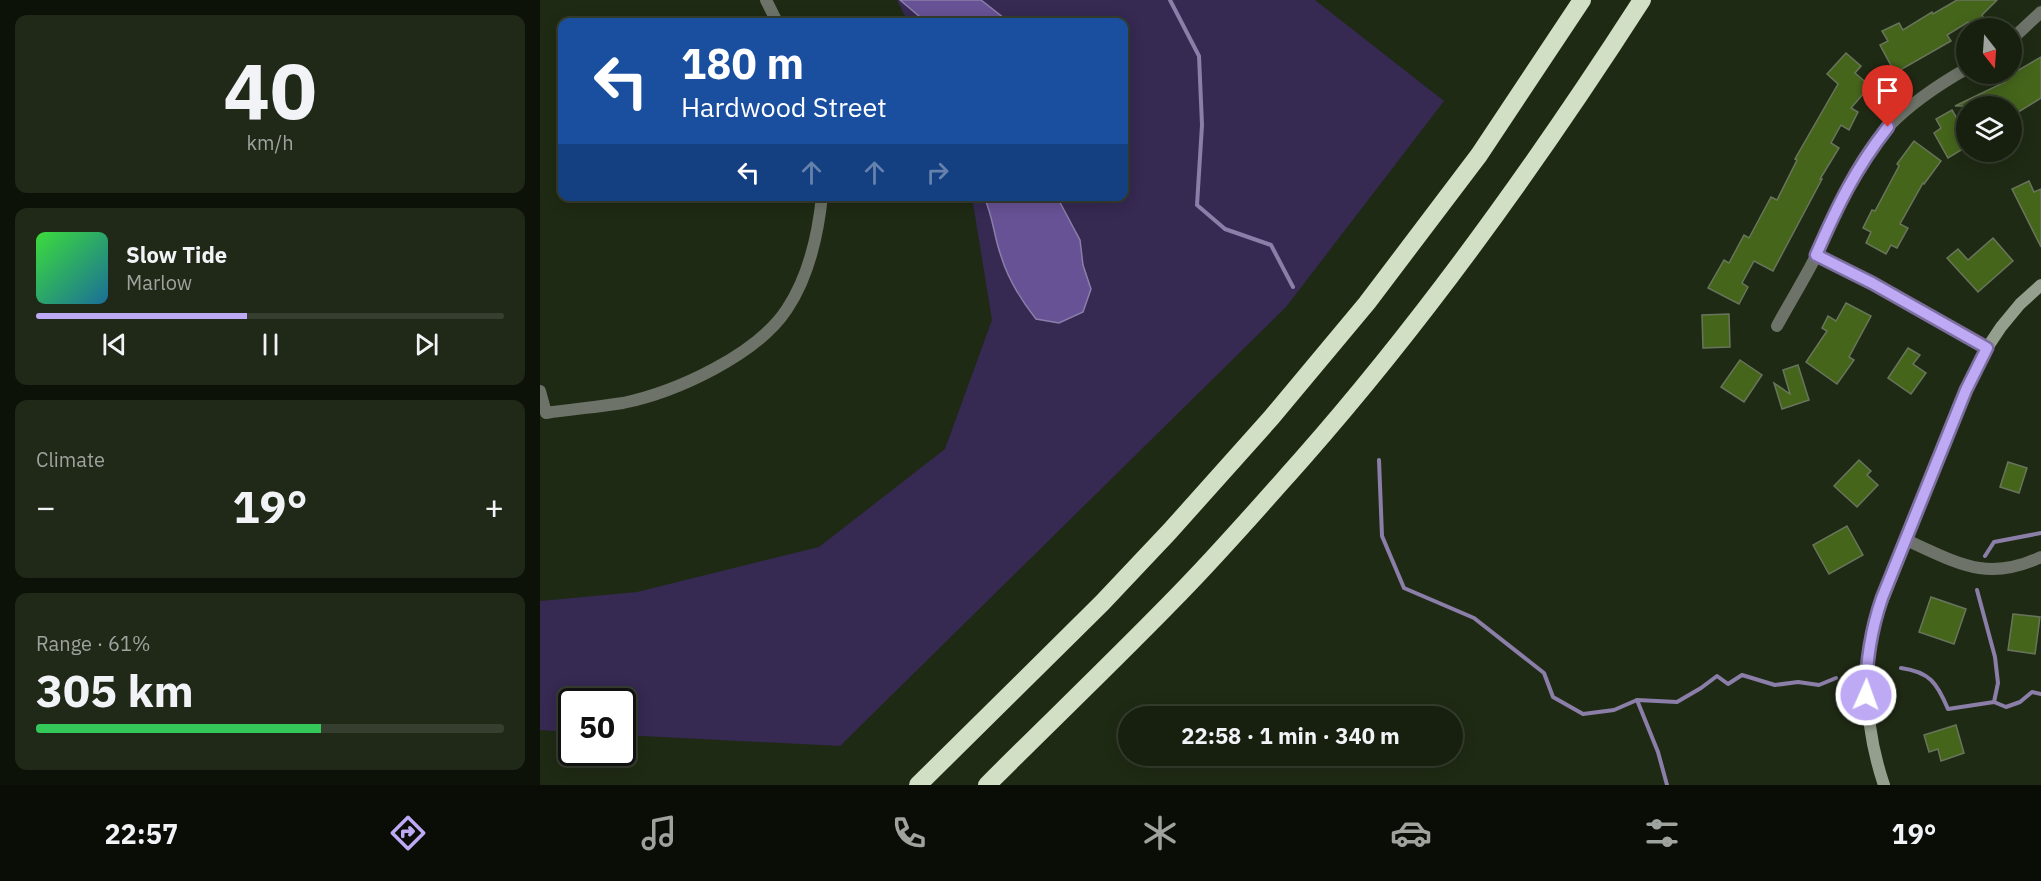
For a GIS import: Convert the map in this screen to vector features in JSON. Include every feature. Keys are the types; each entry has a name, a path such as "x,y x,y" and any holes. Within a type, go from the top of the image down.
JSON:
{"highway":[{"path":"918,785 1102,603 1271,418 1367,303 1479,155 1582,0"},
{"path":"987,785 1182,591 1303,458 1368,381 1498,213 1584,90 1642,0"}],"main road":[{"path":"1884,785 1870,735 1867,715 1866,675 1876,617 1966,390 1987,348 2001,327 2020,304 2041,285"}],"street":[{"path":"766,0 775,18"},
{"path":"2022,30 2041,12"},
{"path":"1777,326 1816,255 1843,194 1874,144 1911,105 1956,75"},
{"path":"540,391 543,413 625,402 687,384 716,369 754,342 783,315 802,279 814,248 821,201"},
{"path":"1816,255 1872,283 1987,348"},
{"path":"1906,540 1969,567 2001,569 2041,557"}],"shaded area":[{"path":"897,0 1315,0 1444,101 1286,307 840,746 636,736 636,688 558,688 558,731 540,730 540,601 637,592 819,547 945,449 992,320 973,201 1128,201 1128,18 906,18"},
{"path":"900,0 981,0 1004,18 921,18"},
{"path":"985,201 1059,201 1080,240 1083,265 1091,289 1083,312 1059,323 1036,319 1020,297 1007,273"}],"building":[{"path":"1957,0 1997,0 1982,15 1984,18 1956,18 1956,29 1947,35 1951,41 1895,73 1880,45 1888,41 1882,31 1899,23 1903,30 1932,12 1933,14"},
{"path":"1846,53 1861,66 1855,73 1870,86 1851,108 1858,112 1849,130 1841,125 1831,143 1839,148 1820,179 1822,179 1773,271 1754,261 1742,283 1748,287 1739,304 1708,288 1724,260 1729,263 1744,235 1749,238 1771,197 1777,200 1797,160 1795,159 1838,84 1827,74"},
{"path":"2041,57 2041,98 2022,110 2022,96 1976,96 2001,84 2022,84 2022,68"},
{"path":"1952,110 1956,117 1956,153 1948,158 1934,133 1941,128 1936,119"},
{"path":"1914,141 1941,161 1923,183 1900,224 1908,228 1897,248 1891,245 1886,254 1866,243 1871,232 1863,228 1872,210 1875,211 1899,166 1897,164"},
{"path":"2029,181 2034,192 2041,189 2041,247 2012,189"},
{"path":"1993,238 2013,261 1978,292 1947,258 1958,249 1968,260"},
{"path":"1846,303 1871,316 1849,357 1854,360 1837,384 1806,362 1827,331 1822,328 1828,316 1836,321"},
{"path":"1729,314 1730,347 1703,348 1702,315"},
{"path":"1908,348 1920,355 1913,364 1926,373 1911,394 1888,378"},
{"path":"1740,360 1762,375 1744,402 1721,387"},
{"path":"1798,365 1809,400 1782,409 1774,383 1790,394 1783,370"},
{"path":"1859,460 1871,471 1867,475 1878,485 1857,507 1834,486"},
{"path":"2008,462 2027,468 2019,493 2000,487"},
{"path":"1847,526 1863,555 1829,574 1813,545"},
{"path":"1931,597 1966,609 1954,644 1919,632"},
{"path":"2013,614 2040,617 2035,654 2008,650"},
{"path":"1956,725 1964,753 1941,761 1938,749 1929,752 1924,735"}],"waterway":[{"path":"1170,0 1199,56 1202,125 1197,205 1225,229 1271,245 1293,287"},
{"path":"1379,460 1382,536 1404,588 1474,618 1544,673 1553,697 1583,714 1614,710 1637,700 1658,752 1667,785"},
{"path":"1985,556 1994,542 2041,533"},
{"path":"1977,590 1995,657 1998,683 1994,702"},
{"path":"1901,668 1919,672 1931,680 1948,709 1994,702 2006,707 2020,702 2032,692 2041,694"},
{"path":"1637,700 1677,702 1717,676 1728,684 1742,675 1775,685 1798,682 1819,685 1836,678"}],"route":[{"path":"1866,695 1871,636 1882,598 1966,390 1987,348 1872,283 1816,255 1843,194 1868,152 1888,127"}]}
